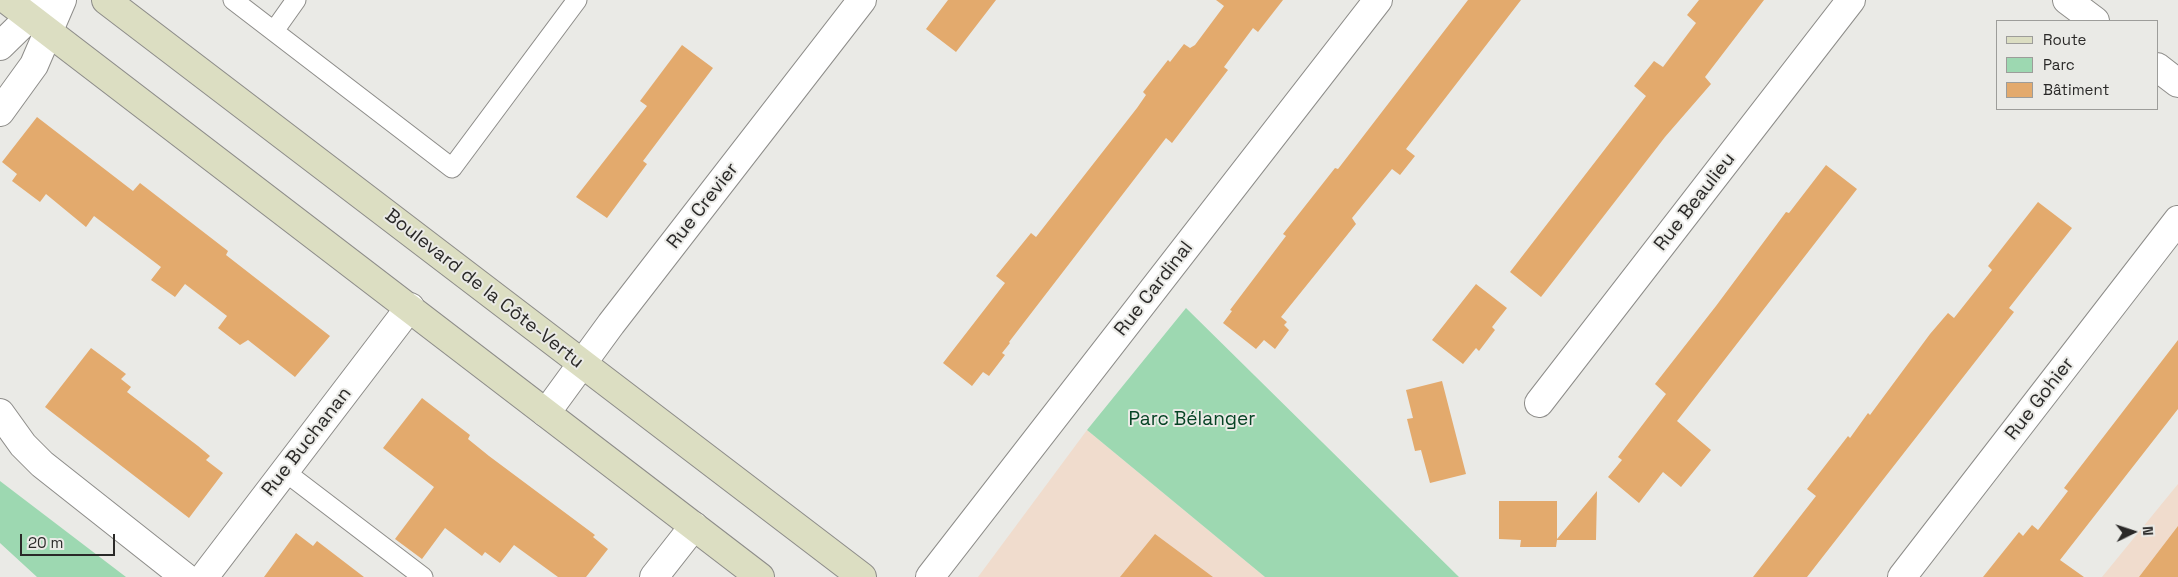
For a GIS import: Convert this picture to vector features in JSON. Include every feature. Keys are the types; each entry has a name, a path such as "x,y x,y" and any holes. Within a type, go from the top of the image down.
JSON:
{"main road":[{"path":"7,0 42,16 410,307 760,577"},
{"name":"Boulevard de la Côte-Vertu","path":"106,0 862,577"}],"street":[{"path":"0,46 62,0"},
{"name":"Rue Crevier","path":"546,413 862,0"},
{"name":"Rue Cardinal","path":"930,577 1378,0"},
{"name":"Rue Beaulieu","path":"1539,403 1851,0"},
{"path":"2067,0 2094,20"},
{"path":"0,112 27,77 42,16"},
{"path":"2158,68 2178,83"},
{"name":"Rue Gohier","path":"1902,577 2178,220"},
{"name":"Rue Buchanan","path":"204,577 410,307"},
{"path":"0,413 24,445 42,464 185,577"},
{"path":"654,577 694,526"}],"lane":[{"path":"233,0 452,168 577,0"},
{"path":"274,31 296,0"},
{"path":"284,471 422,577"}],"shaded area":[{"path":"1087,430 1265,577 978,577"},
{"path":"2178,484 2178,577 2102,577"}],"green space":[{"name":"Parc Bélanger","path":"1186,308 1459,577 1265,577 1087,430"},
{"path":"0,481 126,577 37,577 0,543"}],"building":[{"path":"948,0 996,0 956,52 926,29"},
{"path":"1216,0 1283,0 1258,32 1253,28 1224,67 1228,70 1172,143 1166,138 1009,342 1002,353 1005,355 989,376 983,372 972,386 943,363 1005,283 996,276 1031,233 1036,237 1137,108 1146,95 1143,92 1168,60 1170,62 1184,44 1190,48 1195,45 1224,6"},
{"path":"1468,0 1521,0 1406,149 1415,156 1400,175 1392,169 1352,218 1356,224 1281,317 1287,322 1284,325 1289,330 1275,349 1264,340 1256,349 1223,323 1232,311 1230,310 1286,236 1283,234 1335,168 1338,169"},
{"path":"1699,0 1764,0 1705,77 1711,84 1665,137 1541,297 1510,272 1646,96 1634,86 1654,61 1663,67 1696,23 1687,15"},
{"path":"682,45 713,68 643,161 647,164 607,218 576,197 647,106 640,101"},
{"path":"37,117 133,191 140,183 228,251 226,255 330,336 295,377 248,340 240,345 218,328 227,316 185,284 175,297 151,280 161,267 94,216 86,227 46,194 40,202 12,181 17,174 2,162"},
{"path":"1826,165 1857,189 1677,421 1711,450 1681,487 1663,472 1639,503 1608,477 1622,460 1618,457 1666,394 1655,384 1786,212 1789,213"},
{"path":"2038,202 2072,228 2009,308 2014,312 1807,577 1753,577 1816,496 1807,489 1848,436 1850,438 1868,413 1870,415 1930,334 1948,313 1954,318 1992,270 1988,266"},
{"path":"1476,284 1507,308 1492,327 1495,330 1479,351 1476,348 1463,364 1432,340"},
{"path":"2178,340 2178,409 2060,560 2084,577 1983,577 2019,532 2023,536 2032,525 2038,530 2068,491 2064,488"},
{"path":"91,348 126,374 121,379 131,387 127,392 210,456 206,460 223,473 189,518 45,407"},
{"path":"1442,381 1466,474 1430,483 1421,450 1415,451 1407,419 1413,418 1406,390"},
{"path":"422,398 470,435 468,439 595,535 593,537 608,549 586,577 558,577 514,545 500,563 485,552 482,556 445,528 422,559 395,539 434,487 383,448"},
{"path":"1597,491 1596,540 1557,540 1556,547 1520,547 1521,540 1499,539 1499,501 1557,501 1557,539"},
{"path":"2178,526 2178,577 2139,577"},
{"path":"296,533 313,546 317,541 364,577 264,577"},
{"path":"1155,534 1213,577 1120,577"}]}
